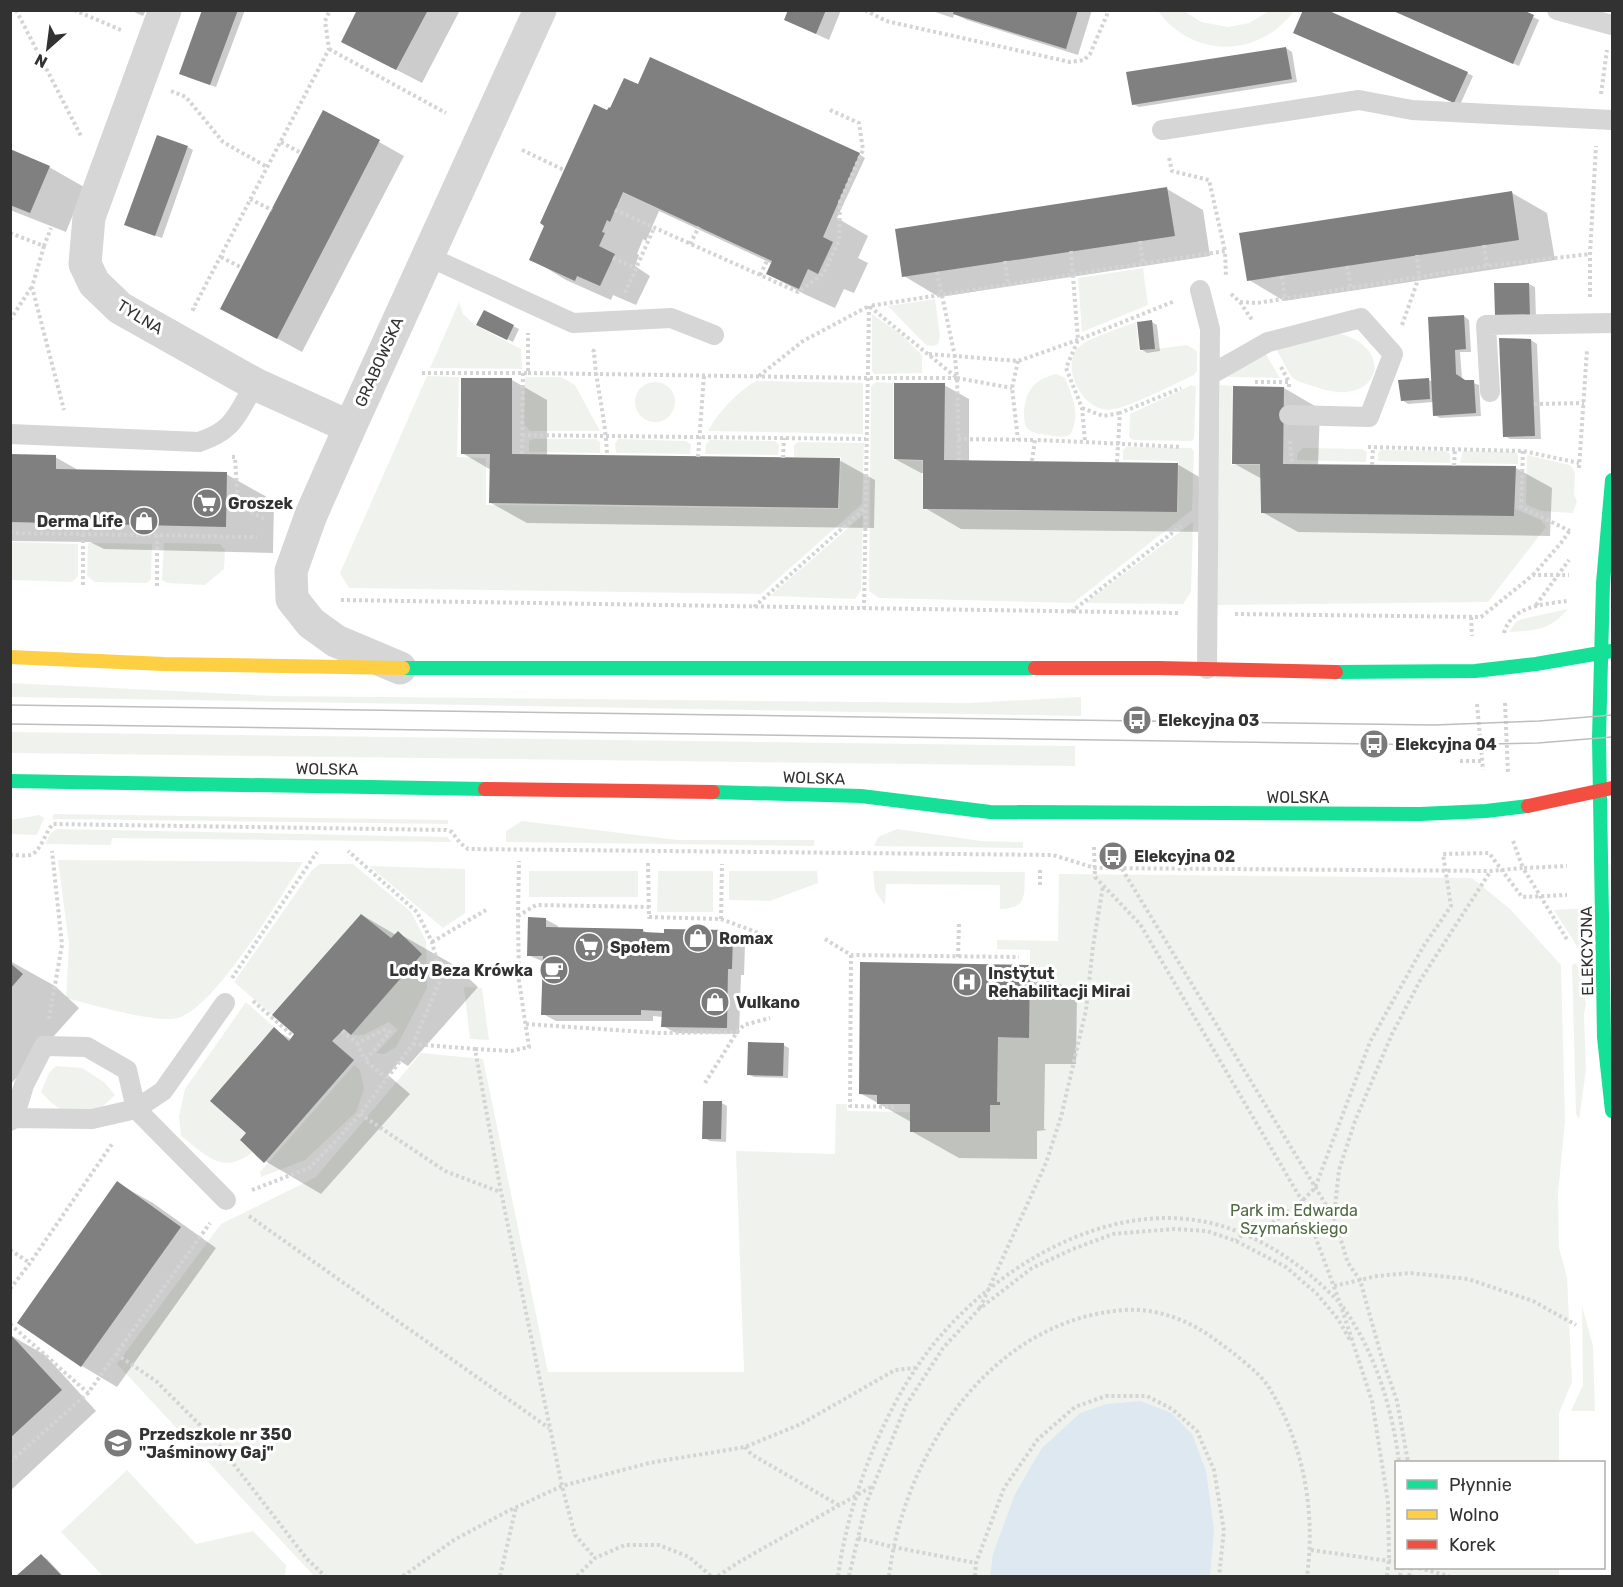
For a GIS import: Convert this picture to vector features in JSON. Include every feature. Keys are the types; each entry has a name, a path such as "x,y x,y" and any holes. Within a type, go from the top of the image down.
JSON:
{"main road":[{"name":"ELEKCYJNA","path":"1612,480 1603,569 1606,652 1598,791 1605,1058 1612,1111"},
{"path":"10,657 164,664 400,668 1207,669 1390,673 1475,671 1606,652"},
{"name":"WOLSKA","path":"10,781 825,794 990,812 1420,814 1486,811 1534,805 1612,788"}],"street":[{"name":"TYLNA","path":"165,10 89,217 85,264 94,283 120,308 255,384 350,427"},
{"name":"GRABOWSKA","path":"400,668 336,641 311,623 292,599 291,571 311,515 350,427 540,10"}],"lane":[{"path":"1557,10 1612,25"},
{"path":"1162,130 1359,100 1412,110 1495,112 1612,120"},
{"path":"427,256 573,323 671,318 714,335"},
{"path":"1200,290 1210,329 1207,669"},
{"path":"1210,375 1268,342 1360,318 1393,354 1368,417 1289,415"},
{"path":"1490,392 1485,326 1612,323"},
{"path":"10,434 199,442 215,436 230,426 255,384"},
{"path":"225,1003 164,1091 136,1109 92,1119 12,1119 24,1085 44,1046 87,1047 127,1070 136,1109 226,1200"}],"path":[{"path":"16,10 83,141"},
{"path":"74,10 124,32"},
{"path":"202,315 193,309 328,50 325,21 330,10"},
{"path":"865,10 886,21 1070,62 1084,60 1090,54 1109,10"},
{"path":"328,50 446,113"},
{"path":"140,79 186,97 223,142 267,167"},
{"path":"615,210 798,292 824,273 839,240 840,202 863,150 859,123 830,110"},
{"path":"1162,130 1172,171 1209,180 1226,252 1226,280"},
{"path":"280,142 301,153"},
{"path":"522,150 564,170"},
{"path":"250,199 272,210"},
{"path":"690,244 699,227"},
{"path":"613,321 654,228"},
{"path":"1140,241 1143,264"},
{"path":"1484,245 1487,266"},
{"path":"10,320 32,287 44,246"},
{"path":"1071,251 1078,340 1066,368 1082,408 1085,442"},
{"path":"759,377 803,341 868,306 1226,252"},
{"path":"1226,290 1240,302 1257,303 1487,266 1590,254"},
{"path":"1393,354 1419,277 1417,255"},
{"path":"220,257 242,268"},
{"path":"613,258 636,268"},
{"path":"760,275 768,258"},
{"path":"1005,261 1008,284"},
{"path":"937,272 955,357 959,460"},
{"path":"1282,276 1285,298"},
{"path":"32,287 71,437"},
{"path":"929,354 1018,361 1078,340 1200,290"},
{"path":"512,296 528,322 522,454"},
{"path":"868,306 957,378"},
{"path":"864,609 868,306"},
{"path":"584,347 594,351 607,436 607,455"},
{"path":"1018,361 1012,388 1018,440"},
{"path":"422,373 957,378 1012,388"},
{"path":"698,457 704,376"},
{"path":"1082,408 1103,416 1120,413 1190,384"},
{"path":"1534,404 1584,404"},
{"path":"1117,462 1120,413"},
{"path":"522,435 866,439"},
{"path":"783,458 784,438"},
{"path":"958,439 1186,447"},
{"path":"1032,461 1035,440"},
{"path":"1291,446 1292,464"},
{"path":"1362,447 1523,451 1579,463"},
{"path":"1454,466 1455,449"},
{"path":"1523,451 1521,507 1570,531"},
{"path":"753,608 865,508"},
{"path":"1070,612 1186,521"},
{"path":"10,533 257,537"},
{"path":"83,534 83,587"},
{"path":"157,535 157,589"},
{"path":"335,600 1481,617 1533,575 1570,575"},
{"path":"1503,636 1505,627 1514,615 1536,605 1574,600"},
{"path":"1471,617 1472,636"},
{"path":"1477,699 1483,770"},
{"path":"1505,714 1508,768"},
{"path":"1460,762 1482,761"},
{"path":"10,855 30,855 37,850 47,830 53,824 446,830 453,832 460,843 468,849 1053,855 1095,868 1503,871 1577,865"},
{"path":"1512,838 1539,896 1569,943"},
{"path":"1094,846 1095,877 1140,924 1302,1201 1340,1303 1372,1401 1388,1502 1387,1576"},
{"path":"44,1046 62,945 52,851"},
{"path":"10,1462 88,1393 226,1200 309,1168 360,1114 413,1044 441,978 432,942 417,912 348,851"},
{"path":"225,1003 230,981 317,852"},
{"path":"1236,1241 1243,1234 1272,1223 1302,1201 1315,1188 1370,1042 1423,947 1451,906 1443,854 1489,854 1522,897 1569,895"},
{"path":"413,1044 511,1051 529,1047 519,981 519,861"},
{"path":"648,863 649,917 721,918 772,938"},
{"path":"721,918 722,864"},
{"path":"1040,867 1040,885"},
{"path":"1122,868 1334,1218 1348,1263 1360,1280 1381,1355 1397,1401 1408,1461"},
{"path":"1334,1218 1339,1170 1355,1121 1392,1034 1421,979 1490,871"},
{"path":"980,1308 1046,1164 1061,1117 1086,1010 1103,885"},
{"path":"518,916 537,905 649,907"},
{"path":"432,942 486,910"},
{"path":"958,957 959,923"},
{"path":"825,939 850,955 1019,957"},
{"path":"850,955 850,1106 894,1107"},
{"path":"230,981 292,1035"},
{"path":"705,1083 737,1032 744,1025 770,1018"},
{"path":"526,1024 659,1033 737,1032"},
{"path":"357,1043 386,1029 390,1032 365,1060"},
{"path":"342,1031 357,1043 365,1060 386,1078"},
{"path":"475,1050 501,1192 562,1486 575,1535 595,1558"},
{"path":"10,1288 30,1263 136,1109"},
{"path":"360,1114 445,1171 501,1192"},
{"path":"226,1200 550,1428"},
{"path":"838,1576 856,1497 883,1429 916,1368 965,1309 1010,1272 1064,1242 1098,1229 1141,1221 1186,1220 1224,1227 1243,1234 1289,1258 1320,1282 1340,1303 1359,1329 1375,1364 1389,1412 1399,1461"},
{"path":"849,1576 866,1504 906,1405 943,1348 980,1308 1032,1268 1073,1249 1113,1233 1174,1229 1207,1232 1236,1241 1286,1267 1317,1294 1338,1319 1355,1348"},
{"path":"10,1250 30,1263"},
{"path":"1334,1286 1410,1273 1468,1280 1533,1301 1576,1325"},
{"path":"889,1576 893,1547 908,1495 937,1438 959,1404 976,1384 1016,1349 1045,1331 1095,1313 1127,1310 1160,1312 1199,1327 1267,1384 1296,1443 1308,1499 1311,1550 1307,1576"},
{"path":"10,1324 88,1393"},
{"path":"116,1353 156,1381 216,1440 307,1559 325,1576"},
{"path":"403,1576 454,1540 562,1486 649,1463 745,1447 801,1424 895,1370 916,1368"},
{"path":"975,1576 976,1563 1004,1488 1038,1439 1076,1407 1106,1396 1147,1396 1172,1409 1197,1431 1214,1470 1224,1531 1219,1576"},
{"path":"745,1447 751,1454 840,1506"},
{"path":"718,1576 874,1485"},
{"path":"500,1576 516,1507"},
{"path":"858,1538 976,1563"},
{"path":"577,1576 595,1558 625,1545 659,1545 689,1557 711,1576"},
{"path":"1311,1550 1395,1562"},
{"path":"1423,1569 1449,1576"}],"green space":[{"path":"1158,11 1184,11 1201,22 1228,27 1249,23 1269,11 1294,11 1280,26 1263,38 1226,47 1189,38 1172,27"},
{"path":"1143,268 1148,305 1082,332 1078,278"},
{"path":"935,299 940,336 938,344 934,346 926,345 888,306"},
{"path":"459,302 463,314 475,325 521,349 522,369 430,368"},
{"path":"872,314 898,332 922,355 922,373 874,374 872,371"},
{"path":"1136,322 1139,351 1187,345 1197,351 1197,371 1194,375 1151,396 1116,409 1099,408 1090,403 1077,387 1073,377 1073,357 1077,349 1088,341"},
{"path":"1334,332 1355,339 1368,350 1374,362 1373,374 1366,384 1354,390 1336,392 1292,377 1276,349"},
{"path":"1264,351 1280,378 1228,377 1228,375"},
{"path":"1057,374 1065,378 1073,400 1075,420 1073,428 1070,435 1064,436 1033,432 1027,428 1025,422 1026,398 1037,382"},
{"path":"427,376 459,377 457,457 486,458 486,505 839,509 841,457 794,457 794,445 798,442 864,443 862,504 761,594 349,588 340,573"},
{"path":"525,377 561,377 575,385 600,431 530,431 524,424"},
{"path":"756,381 863,383 863,434 708,431 717,416 729,403"},
{"path":"655,382 663,383 669,388 674,394 674,410 669,416 663,421 655,422 647,421 641,416 636,410 635,402 636,394 641,388 647,383"},
{"path":"876,382 893,383 893,460 922,461 923,510 1178,512 1179,461 1123,460 1123,450 1126,447 1191,448 1194,451 1192,510 1073,603 879,598 869,591 871,386"},
{"path":"1192,385 1196,387 1192,441 1133,440 1129,437 1130,414"},
{"path":"1220,385 1232,386 1231,465 1260,465 1260,513 1514,516 1515,509 1541,520 1546,527 1488,602 1217,605"},
{"path":"534,439 596,439 600,442 600,453 529,452 529,441"},
{"path":"618,439 685,441 691,444 690,454 616,453 615,444"},
{"path":"710,440 775,441 779,445 778,455 705,454 706,444"},
{"path":"1303,448 1362,449 1367,452 1366,462 1297,460 1297,454"},
{"path":"1381,450 1446,451 1450,454 1450,463 1378,461 1378,453"},
{"path":"1463,451 1515,452 1518,454 1518,464 1460,463"},
{"path":"1527,455 1570,465 1575,472 1574,495 1577,501 1573,513 1541,511 1526,504"},
{"path":"863,515 861,590 855,599 770,596"},
{"path":"1193,522 1191,592 1183,604 1085,603"},
{"path":"11,542 78,544 78,576 72,582 11,580"},
{"path":"88,543 152,544 151,579 147,583 95,582 87,576"},
{"path":"164,543 220,544 225,550 224,569 205,585 167,583 162,580"},
{"path":"1568,609 1555,621 1541,628 1509,632 1516,622 1522,619"},
{"path":"10,683 275,696 968,703 1081,697 1081,716 11,697"},
{"path":"11,732 1075,746 1075,766 11,753"},
{"path":"54,814 448,820 448,824 52,819"},
{"path":"39,815 44,818 37,835 11,834 11,820"},
{"path":"522,821 678,840 814,840 814,846 506,842 506,831"},
{"path":"57,829 447,837 452,842 112,838 111,845 45,844 50,834"},
{"path":"897,829 981,841 1023,842 1023,848 874,846 878,837"},
{"path":"58,860 303,862 246,949 210,994 193,1010 178,1018 168,1019 123,1012 66,998 69,944"},
{"path":"320,864 353,864 411,912 426,941 427,988 396,1047 384,1054 376,1053 398,1030 389,1022 363,1035 351,1035 422,954 398,931 391,938 361,914 272,1015 234,982 312,870"},
{"path":"369,866 465,869 465,913 443,928"},
{"path":"529,871 638,871 638,897 529,897"},
{"path":"658,871 713,871 713,912 657,912"},
{"path":"729,871 817,871 818,883 770,901 729,900"},
{"path":"873,871 1025,872 1024,893 1023,899 1016,906 1000,909 1000,885 886,884 885,905 875,891"},
{"name":"Park im. Edwarda Szymańskiego","path":"1059,874 1472,878 1510,909 1561,965 1565,1120 1558,1194 1559,1248 1567,1277 1572,1382 1559,1413 1559,1461 1395,1461 1395,1569 1559,1569 1559,1576 314,1576 117,1364 221,1224 316,1177 421,1053 483,1059 548,1372 744,1372 736,1151 835,1154 836,1104 847,1104 847,1111 910,1112 910,1132 990,1132 990,1105 1000,1105 1000,1102 997,1102 998,1037 1029,1037 1030,950 997,949 997,940 1058,941"},
{"path":"1587,908 1589,961 1585,959 1554,910"},
{"path":"1576,963 1583,981 1586,1004 1584,1014 1586,1070 1579,1119 1576,1114 1572,965"},
{"path":"464,987 482,988 489,1040 470,1039"},
{"path":"246,1002 274,1027 210,1101 246,1133 240,1141 253,1152 242,1159 223,1162 207,1156 181,1136 179,1116 185,1089"},
{"path":"354,1065 360,1070 364,1089 356,1112 305,1160 261,1177 260,1172"},
{"path":"56,1066 82,1068 104,1082 115,1095 97,1112 79,1113 60,1109 41,1092 49,1073"},
{"path":"1582,1306 1593,1346 1595,1411 1571,1411 1583,1385"},
{"path":"127,1470 196,1544 253,1531 286,1565 285,1576 103,1576 61,1532"}],"shaded area":[{"path":"1141,1401 1171,1413 1192,1434 1206,1471 1214,1530 1210,1576 990,1576 993,1554 1015,1494 1042,1448 1080,1413 1107,1404"}],"building":[{"path":"202,10 238,10 210,85 179,74"},
{"path":"357,10 428,10 396,70 341,42"},
{"path":"788,10 826,10 816,34 784,20"},
{"path":"954,10 1078,10 1066,49 953,14"},
{"path":"1303,10 1327,10 1468,72 1454,103 1293,33"},
{"path":"1391,10 1523,10 1534,15 1513,64"},
{"path":"1286,47 1292,79 1132,105 1126,72"},
{"path":"650,57 860,153 823,237 833,242 818,274 808,269 799,289 766,274 772,261 623,192 610,222 607,220 602,232 605,233 599,246 615,254 600,286 577,276 575,281 529,260 544,226 540,223 594,104 607,110 610,108 624,78 638,84"},
{"path":"323,110 380,140 277,339 220,309"},
{"path":"157,135 188,146 155,236 124,225"},
{"path":"10,149 50,166 30,213 10,205"},
{"path":"1167,187 1175,236 902,277 895,229"},
{"path":"1512,191 1519,240 1247,281 1239,233"},
{"path":"1494,283 1529,283 1530,316 1495,316"},
{"path":"484,310 514,325 507,340 476,325"},
{"path":"1464,315 1466,349 1455,350 1456,374 1465,380 1474,380 1476,413 1433,416 1428,317"},
{"path":"1152,320 1155,349 1140,350 1137,322"},
{"path":"1499,338 1531,339 1535,436 1503,437"},
{"path":"461,378 512,378 512,454 840,458 838,508 489,503 490,454 461,454"},
{"path":"1429,378 1430,399 1401,401 1398,380"},
{"path":"894,383 945,383 944,460 1178,463 1177,512 923,509 923,460 894,459"},
{"path":"1233,386 1284,387 1283,464 1516,466 1514,516 1261,513 1260,464 1232,464"},
{"path":"10,454 56,455 56,469 227,472 226,527 10,522"},
{"path":"361,914 391,938 398,931 422,954 351,1035 344,1029 332,1041 354,1060 264,1163 240,1140 246,1133 210,1101 274,1027 289,1041 294,1034 272,1015"},
{"path":"528,917 546,918 546,927 643,929 643,932 664,933 664,929 729,930 729,934 733,935 732,969 728,969 727,1028 661,1027 662,1011 641,1010 641,1015 541,1015 543,956 527,956"},
{"path":"860,962 1030,965 1029,1038 998,1037 997,1102 1000,1102 1000,1105 990,1105 990,1132 910,1132 910,1104 877,1104 877,1095 859,1094"},
{"path":"10,963 23,974 10,989"},
{"path":"748,1042 784,1043 783,1076 747,1075"},
{"path":"703,1101 722,1101 721,1139 702,1139"},
{"path":"117,1181 181,1227 81,1367 17,1323"},
{"path":"10,1334 62,1390 10,1438"},
{"path":"41,1554 62,1576 16,1576"}],"tram line":[{"path":"10,705 1434,725 1539,721 1612,715"},
{"path":"10,724 1440,745 1538,743 1612,737"}],"traffic: fast":[{"path":"1612,480 1603,583 1599,738 1604,1037 1612,1111"},
{"path":"1336,672 1475,671 1536,664 1612,651"},
{"path":"403,668 1035,668"},
{"path":"10,781 485,789"},
{"path":"713,792 861,796 990,812 1420,814 1486,811 1528,806"}],"traffic: slow":[{"path":"10,657 164,664 403,668"}],"traffic: jam":[{"path":"1035,668 1336,672"},
{"path":"1528,806 1612,788"},
{"path":"485,789 713,792"}],"place":[{"name":"Groszek","path":"207,503"},
{"name":"Derma Life","path":"144,521"},
{"name":"Elekcyjna 03","path":"1137,720"},
{"name":"Elekcyjna 04","path":"1374,744"},
{"name":"Elekcyjna 02","path":"1113,856"},
{"name":"Romax","path":"698,938"},
{"name":"Społem","path":"589,947"},
{"name":"Lody Beza Krówka","path":"554,970"},
{"name":"Instytut Rehabilitacji Mirai","path":"967,982"},
{"name":"Vulkano","path":"715,1002"},
{"name":"Przedszkole nr 350 \"Jaśminowy Gaj\"","path":"118,1443"}]}
